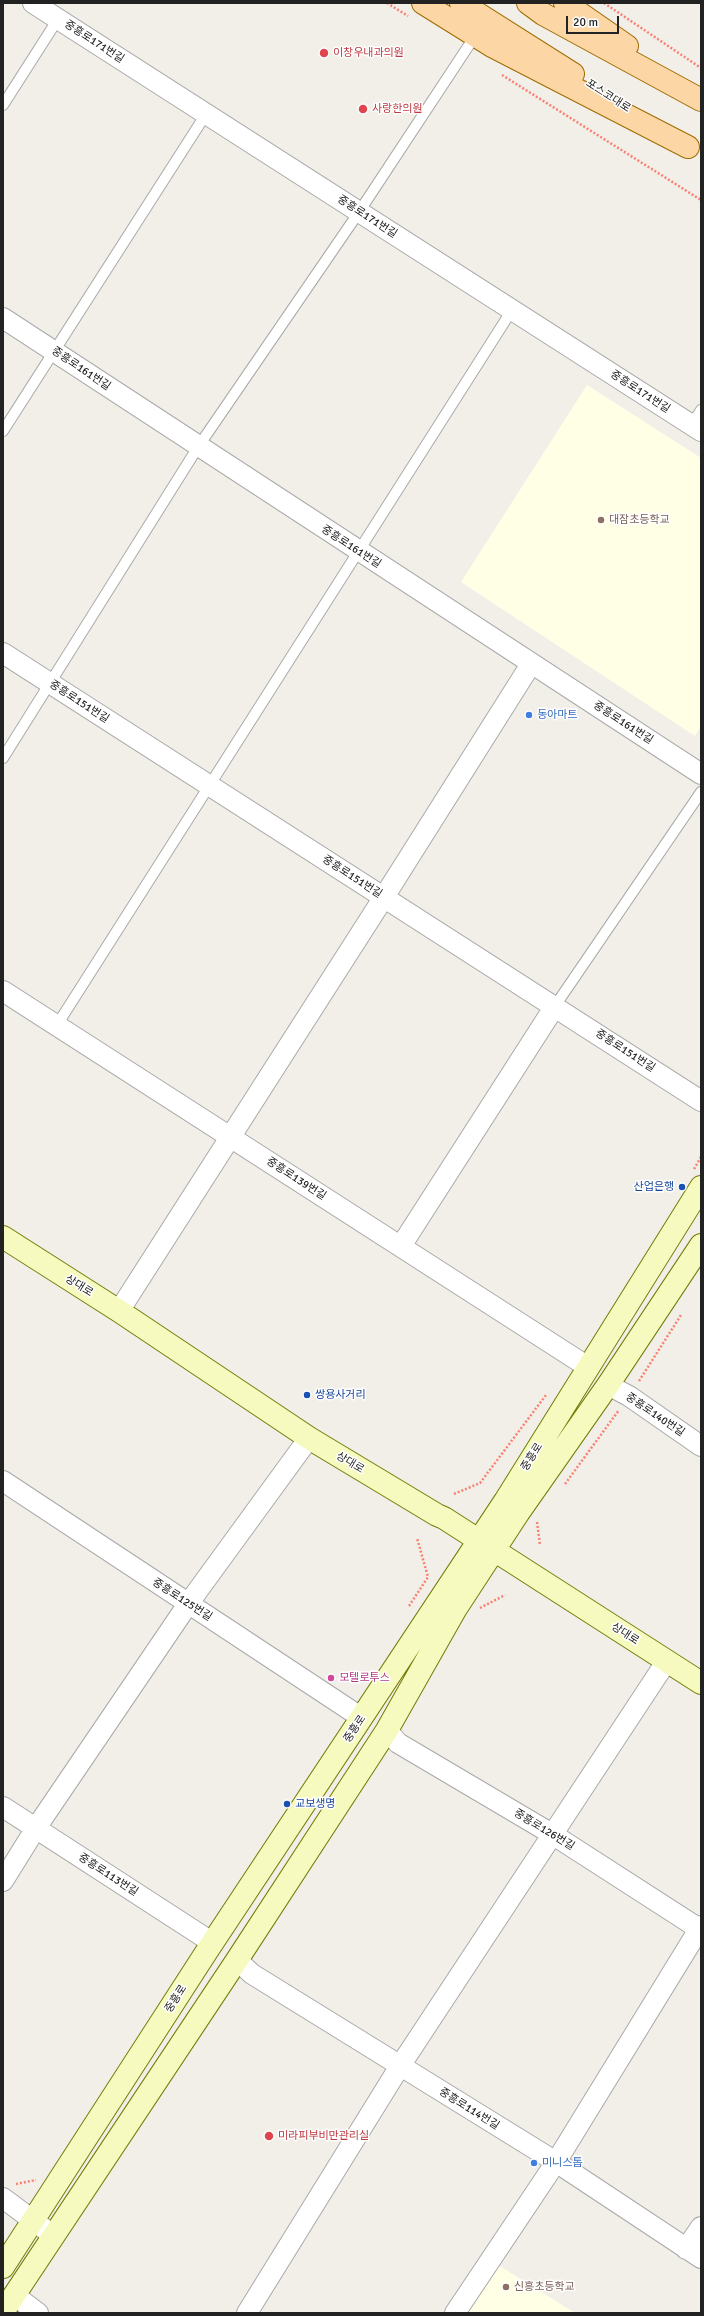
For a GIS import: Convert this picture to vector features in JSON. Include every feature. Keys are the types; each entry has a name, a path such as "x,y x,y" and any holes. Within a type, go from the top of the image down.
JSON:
{"main road":[{"name":"포스코대로","path":"461,3 515,36 694,152"},
{"path":"565,3 701,96"},
{"path":"535,8 701,100"},
{"path":"418,11 475,36 694,152"},
{"name":"중흥로","path":"8,2304 238,1960 387,1730 455,1610 482,1572 487,1545 588,1367 701,1187"},
{"name":"상대로","path":"3,1237 119,1311 309,1438 487,1545 666,1662 701,1683"},
{"name":"중흥로","path":"3,2266 212,1943 362,1718 487,1545 608,1385 701,1245"}],"street":[{"name":"중흥로171번길","path":"33,3 512,310 698,422"},
{"name":"중흥로161번길","path":"3,318 198,447 701,774"},
{"name":"중흥로151번길","path":"3,653 701,1101"},
{"path":"119,1311 231,1138 531,664"},
{"name":"중흥로139번길","path":"3,991 588,1367"},
{"path":"401,1246 555,1006"},
{"name":"중흥로140번길","path":"608,1385 629,1396 701,1446"},
{"path":"3,1881 36,1828 188,1604 309,1438"},
{"name":"중흥로125번길","path":"5,1486 362,1718"},
{"path":"247,2313 400,2066 666,1662"},
{"name":"중흥로126번길","path":"387,1730 398,1743 552,1834 700,1928"},
{"name":"중흥로113번길","path":"3,1808 212,1943"},
{"path":"455,2313 556,2162 700,1928"},
{"name":"중흥로114번길","path":"238,1960 252,1974 556,2162 694,2254"},
{"path":"3,2198 54,2236"},
{"path":"694,2254 701,2227"},
{"path":"8,2304 38,2313"}],"lane":[{"path":"3,105 58,19"},
{"path":"3,758 198,447 359,212 475,36"},
{"path":"3,431 206,114"},
{"path":"57,1025 512,310"},
{"path":"555,1006 701,792"}],"path":[{"path":"387,3 418,11"},
{"path":"604,3 701,68"},
{"path":"498,72 701,200"},
{"path":"564,1485 629,1396 684,1309"},
{"path":"540,1544 536,1523 541,1517"}],"shaded area":[{"name":"대잠초등학교","path":"587,385 701,458 701,726 695,736 461,582"},
{"name":"신흥초등학교","path":"493,2262 575,2313 461,2313"}],"place":[{"name":"이창우내과의원","path":"324,53"},
{"name":"사랑한의원","path":"363,109"},
{"name":"대잠초등학교","path":"601,520"},
{"name":"동아마트","path":"529,715"},
{"name":"산업은행","path":"682,1187"},
{"name":"쌍용사거리","path":"307,1395"},
{"name":"모텔로투스","path":"331,1678"},
{"name":"교보생명","path":"287,1804"},
{"name":"미라피부비만관리실","path":"269,2136"},
{"name":"미니스톱","path":"534,2163"},
{"name":"신흥초등학교","path":"506,2287"}]}
